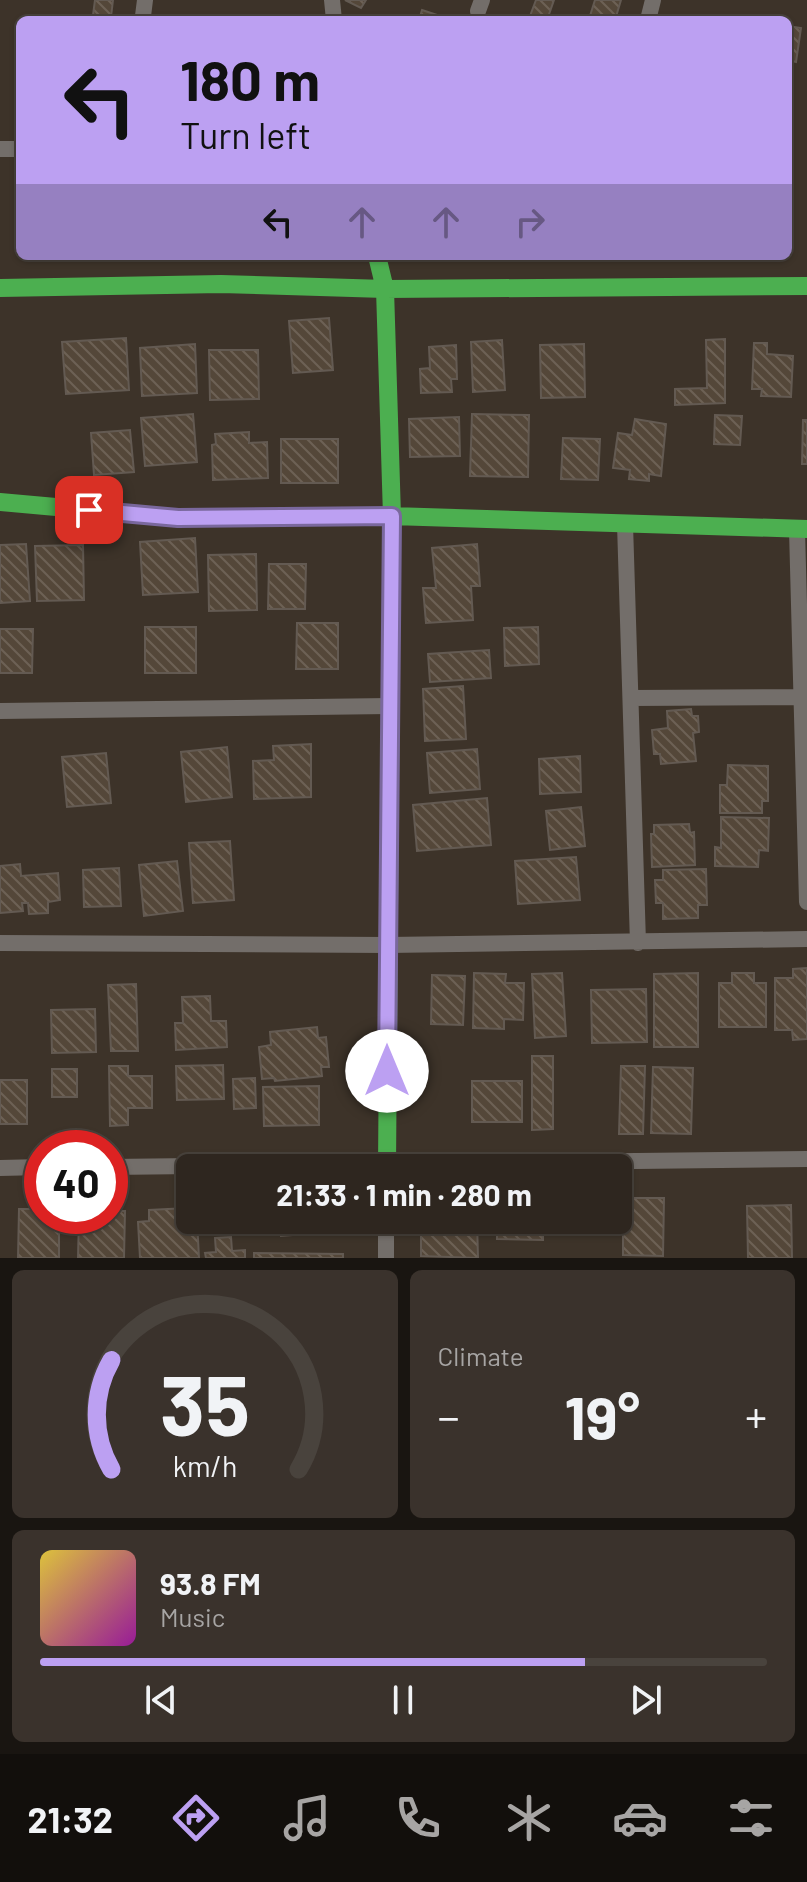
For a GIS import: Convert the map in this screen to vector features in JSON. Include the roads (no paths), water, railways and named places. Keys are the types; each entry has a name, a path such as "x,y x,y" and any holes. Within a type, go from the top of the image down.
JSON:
{"street":[{"path":"378,260 385,289 392,516 387,1154"},
{"path":"0,288 221,284 385,289 807,285"},
{"path":"0,502 178,518 392,516 802,529 800,697 807,902"},
{"path":"625,524 638,943"},
{"path":"631,698 800,697"},
{"path":"0,711 389,706"},
{"path":"0,943 388,945 807,939"},
{"path":"632,1162 807,1159"},
{"path":"0,1168 24,1167"},
{"path":"128,1167 176,1167"},
{"path":"386,1234 386,1258"}]}
